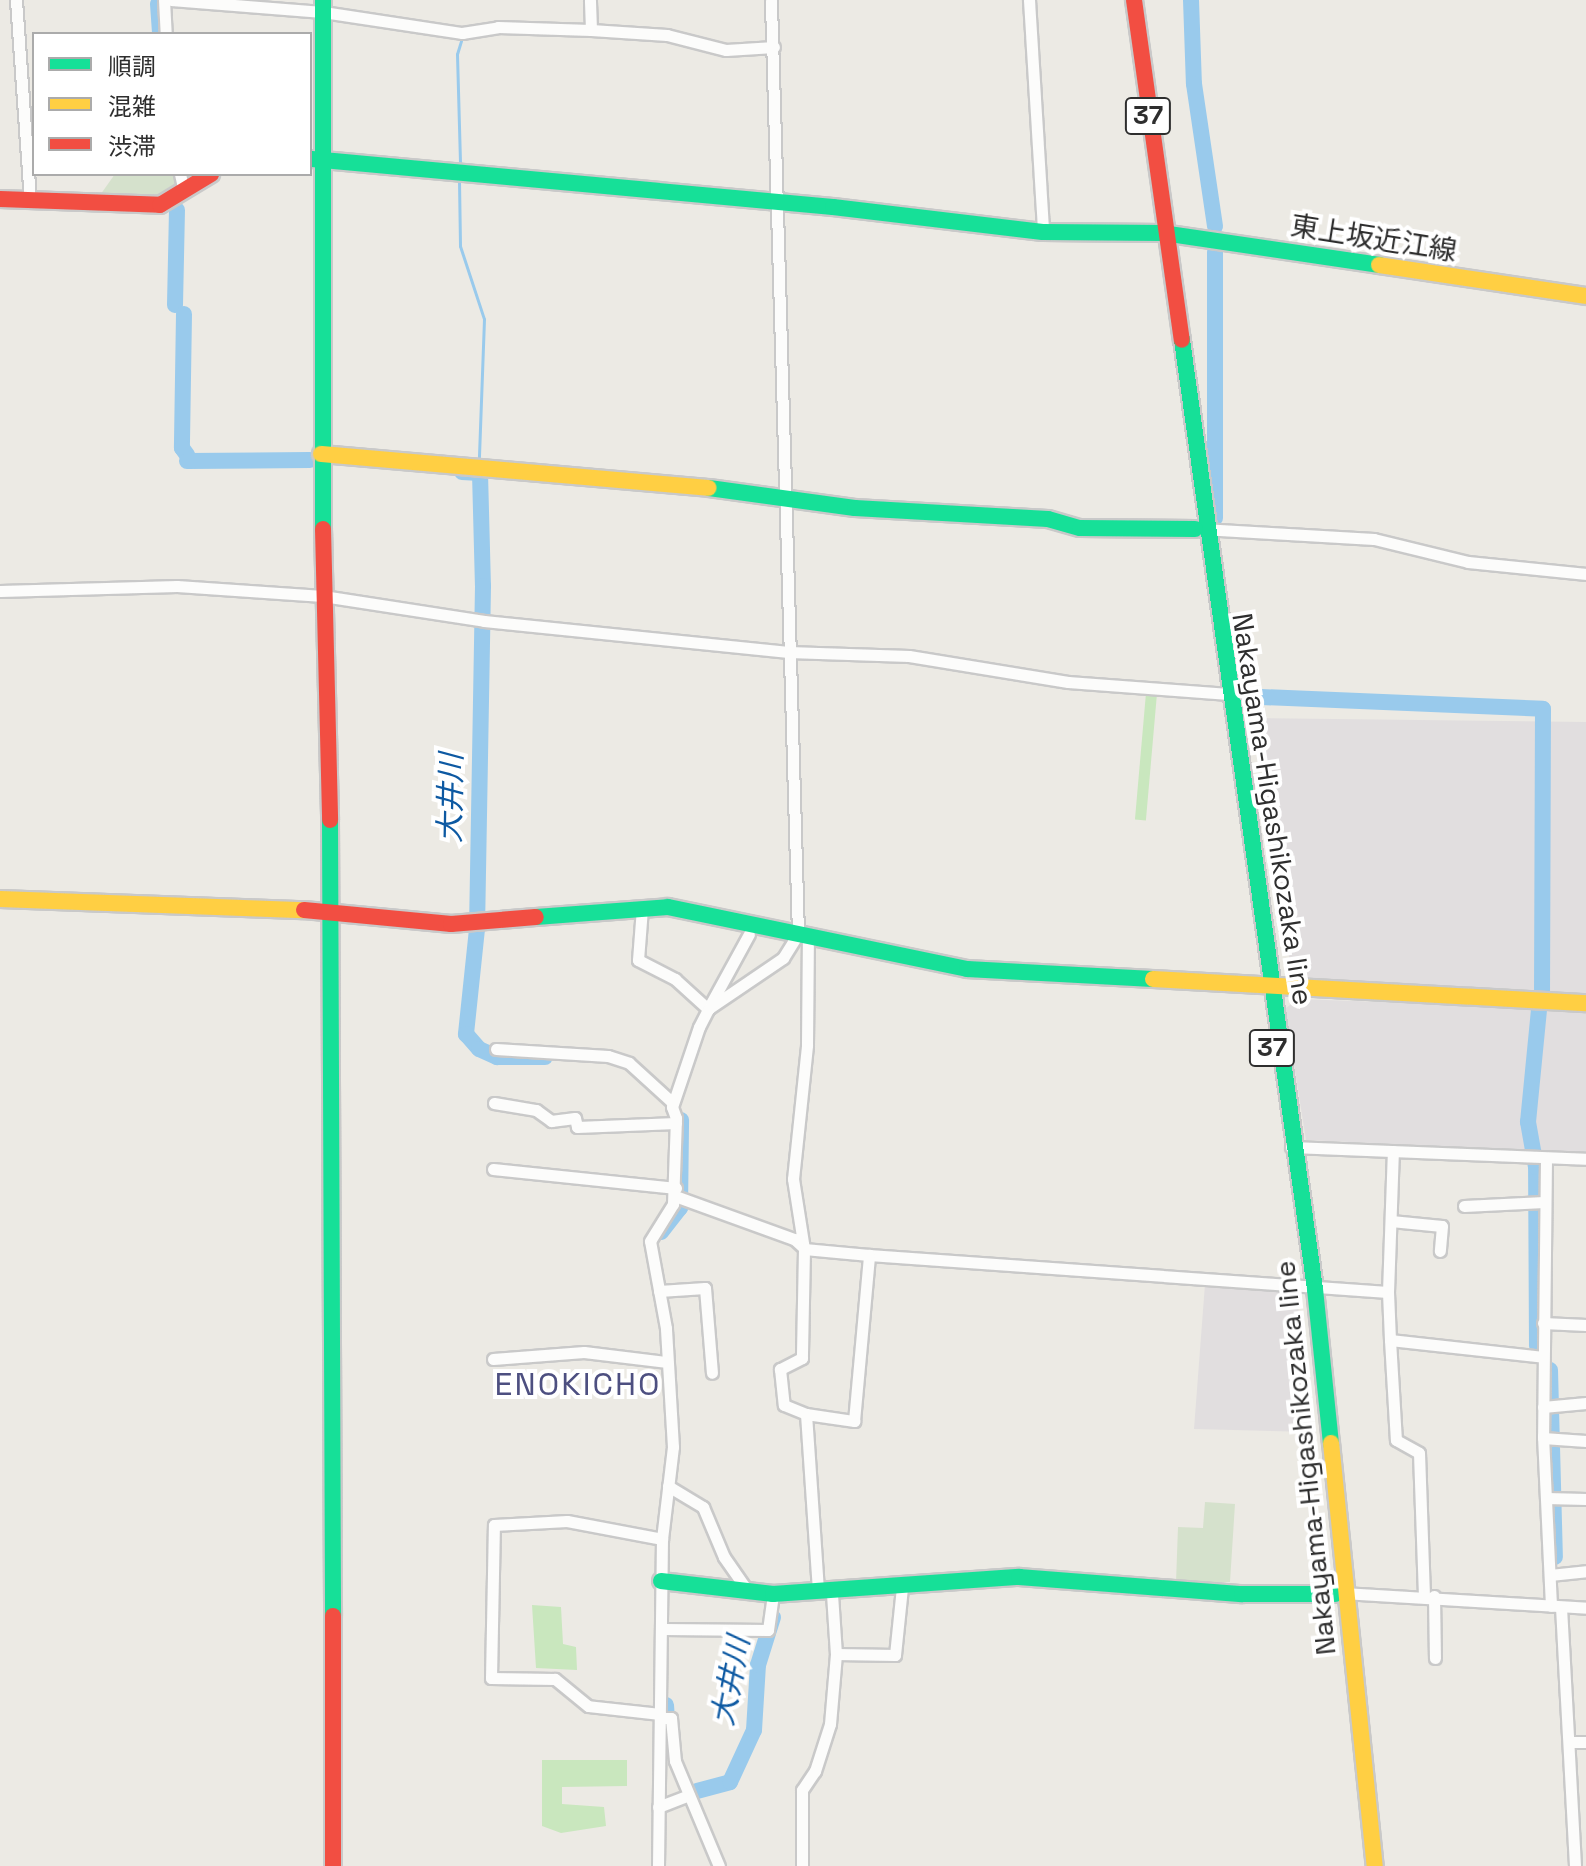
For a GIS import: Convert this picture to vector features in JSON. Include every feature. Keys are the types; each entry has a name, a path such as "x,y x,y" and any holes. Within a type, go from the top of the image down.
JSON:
{"street":[{"path":"16,0 30,202"},
{"path":"164,0 166,32"},
{"path":"171,0 323,6 441,31 591,30 667,35 726,50 774,47"},
{"path":"590,0 591,30"},
{"path":"771,0 780,203 777,306 787,497 788,652 807,1045 793,1179 804,1249 802,1358 780,1369 784,1405 806,1414 854,1421 869,1255"},
{"path":"1029,0 1043,232"},
{"name":"Nakayama-Higashikozaka line","path":"1125,0 1158,233 1208,529 1224,693 1310,1288 1366,1866"},
{"name":"Nakayama-Higashikozaka line","path":"1134,0 1158,233"},
{"path":"323,6 316,159 332,911 333,1866"},
{"name":"東上坂近江線","path":"316,159 780,203 1043,232 1158,233 1586,296"},
{"path":"180,176 184,192"},
{"path":"0,199 160,205 208,176"},
{"path":"321,454 787,497 855,508 1048,519 1080,528 1208,529 1374,539 1468,562 1586,574"},
{"path":"0,591 177,586 323,596 481,620 788,652 909,656 1068,682 1224,693"},
{"path":"0,899 332,911 418,923 477,922 642,908 693,909 803,936 967,969 1268,988 1586,1003"},
{"path":"642,908 638,960 675,979 708,1009"},
{"path":"658,1866 663,1717 662,1539 673,1447 667,1362 650,1241 678,1195 673,1103 708,1009 749,934"},
{"path":"708,1009 783,958 803,936"},
{"path":"496,1049 608,1056 629,1063 673,1103"},
{"path":"494,1103 536,1110 551,1121 575,1118 577,1127 676,1123"},
{"path":"1291,1146 1586,1159"},
{"path":"1393,1151 1388,1292 1396,1440 1419,1453 1435,1658"},
{"path":"1538,1158 1543,1438 1550,1575 1569,1742 1575,1866"},
{"path":"493,1169 678,1195 794,1239 804,1249 1388,1292"},
{"path":"1464,1206 1539,1202"},
{"path":"1391,1221 1442,1226 1440,1251"},
{"path":"659,1291 705,1288 712,1373"},
{"path":"1543,1323 1586,1325"},
{"path":"1390,1340 1543,1357"},
{"path":"493,1359 584,1352 667,1362"},
{"path":"1543,1407 1586,1403"},
{"path":"802,1866 802,1790 815,1771 830,1724 836,1654 825,1593 806,1414"},
{"path":"1543,1438 1586,1441"},
{"path":"668,1486 703,1507 724,1557 747,1590"},
{"path":"1546,1498 1586,1499"},
{"path":"662,1539 567,1521 494,1525 491,1678 555,1679 588,1706 663,1717"},
{"path":"1550,1575 1586,1571"},
{"path":"661,1581 773,1594 825,1593 1019,1577 1242,1594 1429,1596 1586,1608"},
{"path":"836,1654 895,1655 902,1587"},
{"path":"663,1629 768,1630 773,1594"},
{"name":"Nakayama-Higashikozaka line","path":"1340,1594 1375,1866"},
{"path":"663,1717 685,1796 719,1866"},
{"path":"1569,1742 1586,1742"},
{"path":"658,1807 685,1796"}],"shaded area":[{"path":"1256,718 1586,722 1586,995 1293,985"},
{"path":"1297,999 1586,1009 1586,1153 1306,1140 1285,1009"},
{"path":"1205,1284 1296,1289 1312,1432 1194,1429"}],"green space":[{"path":"114,176 174,176 176,186 164,197 98,198"},
{"path":"1146,693 1157,694 1146,820 1135,820"},
{"path":"1205,1502 1235,1504 1230,1582 1176,1582 1178,1527 1203,1528"},
{"path":"532,1605 561,1607 563,1644 576,1647 577,1670 536,1668"},
{"path":"542,1760 627,1760 627,1786 562,1787 562,1804 604,1807 606,1826 561,1833 542,1826"}],"waterway":[{"path":"1191,0 1194,84 1215,226"},
{"name":"大井川","path":"158,4 160,32"},
{"path":"460,162 457,54 461,41"},
{"path":"459,181 460,246 484,319 479,458"},
{"name":"大井川","path":"175,305 177,210"},
{"path":"1215,252 1215,518"},
{"name":"大井川","path":"184,314 182,448 187,455"},
{"name":"大井川","path":"187,461 310,460"},
{"name":"大井川","path":"462,472 480,473 483,586 477,929 466,1034 479,1049 497,1057 545,1057"},
{"path":"1236,680 1239,696 1543,709 1542,995"},
{"path":"1537,1346 1536,1167 1528,1122 1539,1009"},
{"name":"大井川","path":"661,1232 680,1208 681,1120"},
{"path":"1550,1370 1555,1557"},
{"name":"大井川","path":"697,1791 730,1782 754,1730 758,1665 773,1617"},
{"path":"666,1705 668,1734"}],"traffic: fast":[{"path":"323,0 323,529"},
{"path":"312,159 833,207 1043,232 1163,233 1379,265"},
{"path":"1182,340 1315,1289 1331,1443"},
{"path":"709,488 855,508 1048,519 1080,528 1195,529"},
{"path":"330,820 333,1616"},
{"path":"536,917 668,907 967,969 1153,979"},
{"path":"661,1581 773,1594 1019,1577 1242,1594 1335,1594"}],"traffic: slow":[{"path":"1379,265 1586,296"},
{"path":"321,454 709,488"},
{"path":"0,899 304,910"},
{"path":"1153,979 1586,1003"},
{"path":"1331,1443 1375,1866"}],"traffic: jam":[{"path":"1134,0 1182,340"},
{"path":"0,199 160,205 208,176"},
{"path":"323,529 330,820"},
{"path":"304,910 451,924 536,917"},
{"path":"333,1616 333,1866"}],"district":[{"name":"ENOKICHO","path":"578,1384"}]}
